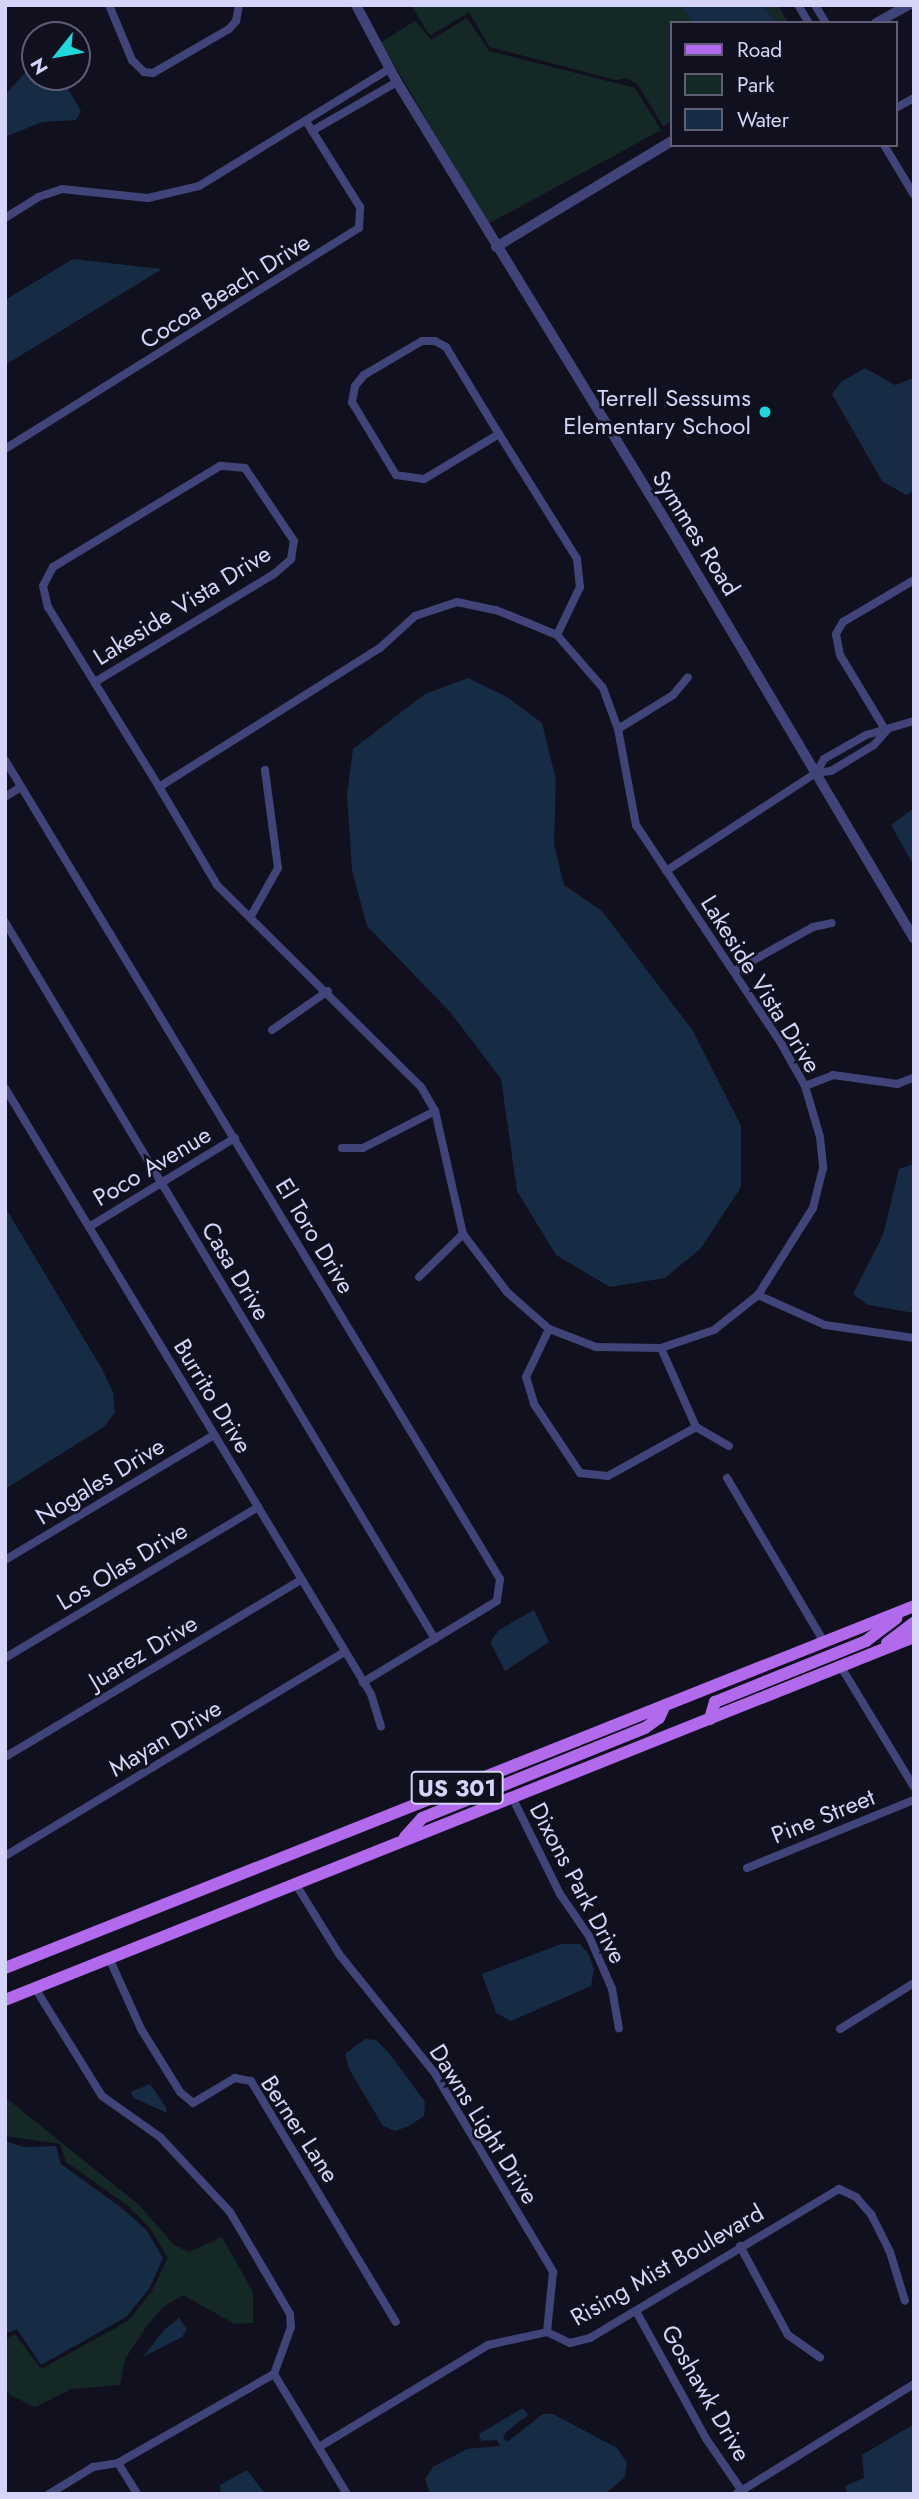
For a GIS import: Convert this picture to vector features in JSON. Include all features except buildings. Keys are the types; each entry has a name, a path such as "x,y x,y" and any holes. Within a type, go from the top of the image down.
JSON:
{"main road":[{"name":"US 301","path":"5,1968 911,1607"},
{"path":"710,1719 709,1710 715,1702 866,1641 911,1607"},
{"path":"879,1650 914,1623"},
{"name":"US 301","path":"5,2000 914,1636"},
{"path":"403,1840 422,1818 645,1728 659,1718 665,1705"}],"street":[{"path":"109,5 132,60 144,72 153,73 229,29 236,21 239,5"},
{"name":"Symmes Road","path":"356,5 389,69 914,939"},
{"path":"798,5 808,21"},
{"path":"815,5 825,21"},
{"path":"880,21 908,5"},
{"path":"5,218 38,197 62,189 148,198 199,186 389,69"},
{"path":"312,131 397,82"},
{"path":"898,107 914,98"},
{"path":"338,102 345,114"},
{"name":"Cocoa Beach Drive","path":"5,449 359,228 360,207 306,121"},
{"path":"496,247 670,142"},
{"path":"885,147 914,195"},
{"path":"499,434 424,478 396,475 352,402 355,386 364,375 422,341 435,341 446,347 578,559 580,587 557,635"},
{"name":"Lakeside Vista Drive","path":"95,682 274,574 291,559 294,541 246,468 220,466 53,567 45,577 48,607 217,885 328,990 421,1087 435,1111 463,1234 507,1293 549,1329 596,1347 661,1348 714,1330 758,1296 813,1208 823,1168 820,1137 804,1086 734,971 636,825 618,729 603,688 557,635 496,610 457,601 415,616 380,648 159,787"},
{"path":"886,732 840,655 836,634 843,622 914,580"},
{"path":"618,729 673,695 688,677"},
{"path":"666,871 816,773 835,753 866,735 886,732 914,721"},
{"path":"816,773 831,771 874,745 886,732"},
{"name":"El Toro Drive","path":"5,760 500,1579 496,1601 363,1682"},
{"path":"251,916 278,868 265,770"},
{"path":"5,797 21,787"},
{"name":"Casa Drive","path":"5,922 435,1639"},
{"path":"734,971 813,927 832,923"},
{"path":"272,1030 328,990"},
{"path":"804,1086 833,1074 897,1084 913,1078"},
{"name":"Burrito Drive","path":"5,1088 363,1682 381,1727"},
{"path":"342,1148 363,1148 435,1111"},
{"name":"Poco Avenue","path":"89,1227 234,1138"},
{"path":"419,1277 463,1234"},
{"path":"758,1296 825,1325 914,1338"},
{"path":"549,1329 526,1377 534,1405 580,1473 608,1476 696,1427"},
{"path":"661,1348 696,1427 729,1446"},
{"name":"Nogales Drive","path":"5,1560 214,1435"},
{"path":"727,1478 824,1642"},
{"name":"Los Olas Drive","path":"5,1658 258,1507"},
{"name":"Juarez Drive","path":"5,1756 301,1580"},
{"name":"Mayan Drive","path":"5,1856 345,1652"},
{"path":"841,1667 914,1787"},
{"name":"Dixons Park Drive","path":"512,1797 547,1872 589,1936 612,1989 619,2028"},
{"name":"Pine Street","path":"747,1868 914,1800"},
{"name":"Dawns Light Drive","path":"295,1883 339,1954 434,2072 553,2272 547,2332"},
{"name":"Berner Lane","path":"109,1958 141,2029 180,2092 193,2103 235,2078 251,2081 396,2322"},
{"path":"841,2029 914,1983"},
{"path":"35,1989 102,2096 160,2137 230,2212 290,2314 291,2327 274,2374 118,2463 93,2467 49,2494"},
{"name":"Rising Mist Boulevard","path":"319,2447 488,2344 547,2332 570,2343 590,2338 839,2189 856,2197 871,2214 890,2252 905,2301"},
{"path":"740,2246 789,2335 820,2357"},
{"name":"Goshawk Drive","path":"636,2311 706,2440 740,2493"},
{"path":"274,2374 347,2494"},
{"path":"740,2493 914,2384"},
{"path":"118,2463 136,2494"}],"green space":[{"path":"411,5 778,5 787,21 670,21 670,122 663,126 638,85 627,78 616,80 490,47 469,12 430,36"},
{"path":"467,18 489,51 635,88 661,130 488,224 381,42 415,21 431,40"},
{"path":"5,2097 139,2205 174,2245 189,2252 222,2237 253,2292 253,2323 235,2324 183,2295 163,2307 146,2327 125,2359 120,2385 71,2389 35,2407 5,2390 5,2339 15,2334 41,2369 128,2321 152,2291 168,2258 150,2228 127,2205 66,2162 60,2144 5,2136"}],"water":[{"path":"680,5 762,5 775,21 692,21"},
{"path":"21,77 21,91 69,91 81,111 76,120 42,122 5,137 5,95"},
{"path":"73,259 162,269 5,365 5,300"},
{"path":"865,368 895,385 914,378 914,491 906,495 882,481 832,394 841,382"},
{"path":"468,678 507,697 542,723 556,780 554,844 564,885 602,911 693,1031 741,1126 741,1187 701,1248 665,1278 610,1287 556,1255 517,1191 501,1079 451,1013 367,926 352,870 347,795 353,749 425,694"},
{"path":"914,808 914,866 891,825"},
{"path":"914,1164 914,1313 868,1305 853,1294 883,1235 899,1169"},
{"path":"5,1207 102,1369 113,1392 115,1412 104,1427 5,1489"},
{"path":"534,1610 549,1642 505,1671 490,1642 499,1630"},
{"path":"561,1944 580,1944 589,1955 594,1969 591,1986 511,2021 496,2013 482,1974"},
{"path":"365,2039 376,2040 389,2053 425,2102 424,2116 409,2126 395,2131 383,2126 349,2069 345,2054"},
{"path":"150,2084 166,2107 167,2113 134,2098 131,2092"},
{"path":"5,2141 24,2147 56,2146 61,2164 123,2209 147,2231 163,2258 149,2289 126,2317 41,2365 17,2329 5,2334"},
{"path":"179,2318 187,2329 182,2337 143,2357 164,2330"},
{"path":"523,2408 528,2415 506,2432 503,2438 507,2442 543,2414 553,2414 617,2448 627,2463 625,2477 605,2494 430,2494 425,2479 433,2467 467,2449 500,2446 497,2440 481,2441 479,2434"},
{"path":"914,2424 914,2494 847,2494 845,2486 864,2478 862,2455"},
{"path":"247,2470 265,2494 221,2494 220,2485"}],"place":[{"name":"Terrell Sessums Elementary School","path":"765,412"}]}
